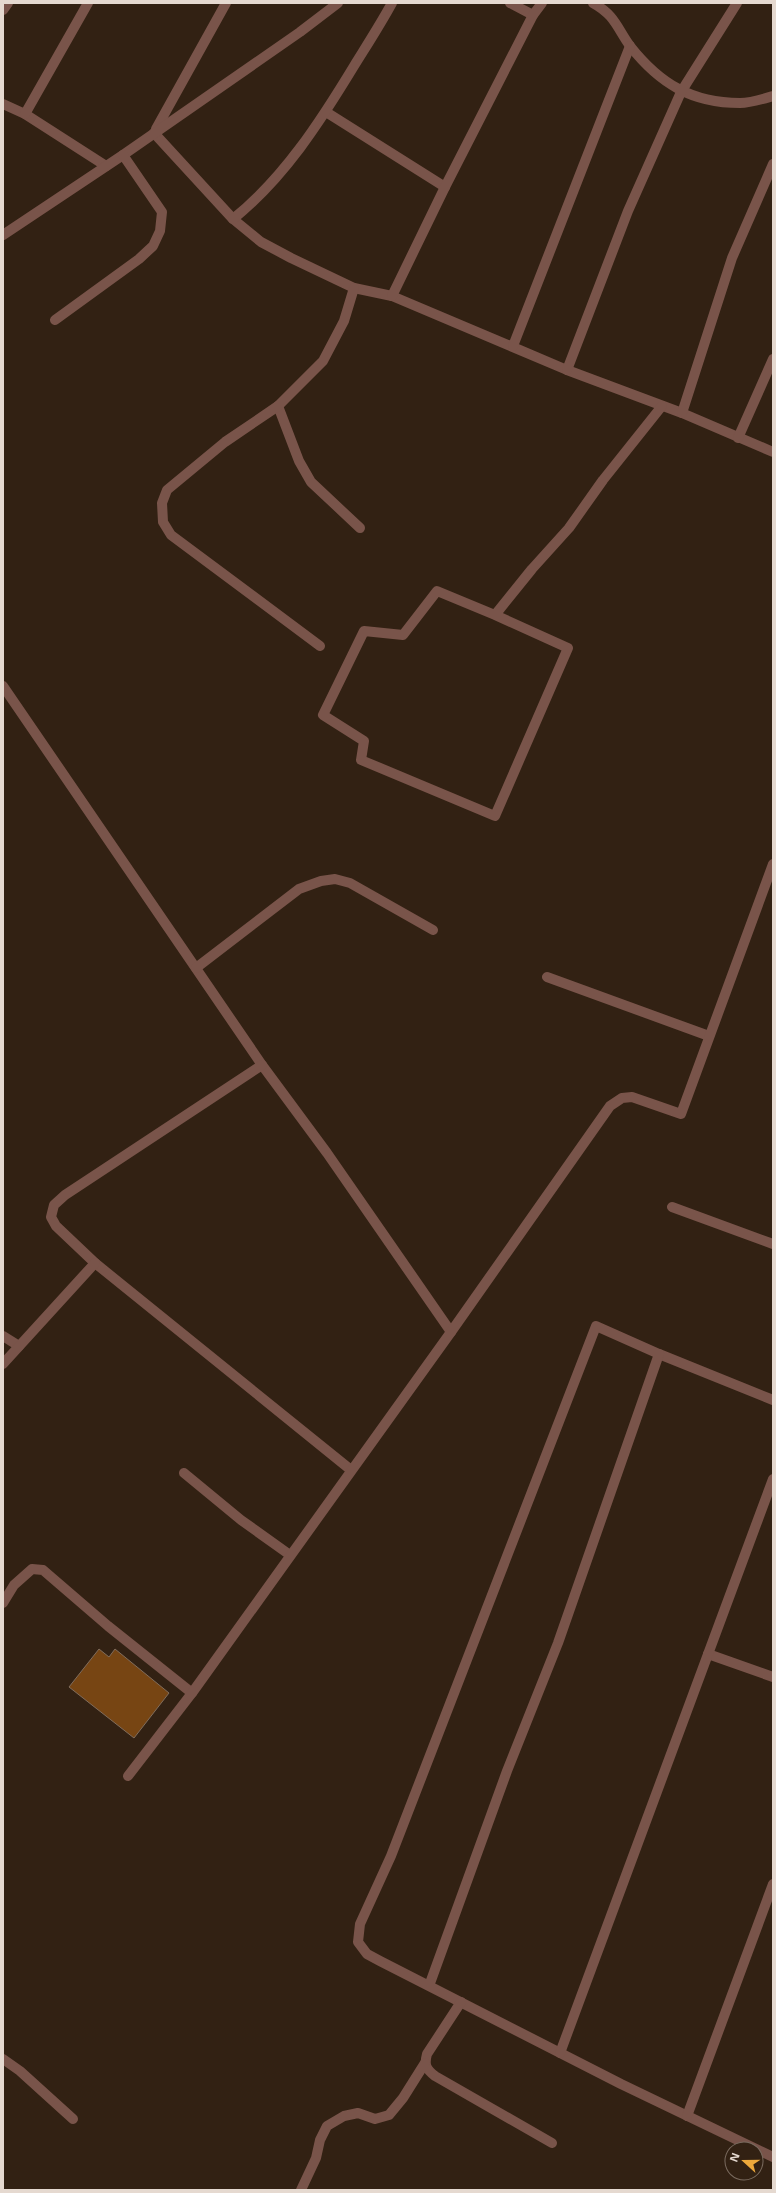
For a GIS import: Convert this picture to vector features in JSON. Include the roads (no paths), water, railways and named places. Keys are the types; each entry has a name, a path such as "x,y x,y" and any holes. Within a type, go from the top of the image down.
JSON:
{"street":[{"path":"3,10 8,3"},
{"path":"25,114 88,3"},
{"path":"154,133 226,3"},
{"path":"3,235 123,155 338,3"},
{"path":"233,219 255,202 284,169 326,112 392,3"},
{"path":"510,3 533,15"},
{"path":"392,296 445,187 533,15 542,3"},
{"path":"594,3 606,10 616,22 630,46 649,67 681,92 702,99 741,103 773,96"},
{"path":"567,370 628,211 681,92 737,3"},
{"path":"513,346 630,46"},
{"path":"3,104 25,114 106,166"},
{"path":"326,112 445,187"},
{"path":"154,133 233,219 267,245 354,288 392,296 567,370 682,413 773,452"},
{"path":"55,320 139,259 153,246 160,232 162,212 123,155"},
{"path":"682,413 732,258 772,171"},
{"path":"320,646 170,535 163,522 162,503 167,490 225,442 278,406 323,361 344,321 354,288"},
{"path":"738,438 773,359"},
{"path":"278,406 299,461 311,482 360,528"},
{"path":"496,615 532,569 569,528 603,480 662,406"},
{"path":"437,591 496,615 568,648 495,816 361,760 364,741 323,715 364,631 403,635 437,591"},
{"path":"3,686 262,1066 327,1153 451,1332"},
{"path":"128,1776 192,1693 451,1332 610,1106 622,1098 632,1097 681,1114 708,1036 773,864"},
{"path":"196,968 299,890 321,881 336,880 350,883 433,930"},
{"path":"547,977 708,1036"},
{"path":"262,1066 65,1194 54,1205 51,1217 56,1226 96,1263 351,1470"},
{"path":"672,1207 773,1244"},
{"path":"3,1364 96,1263"},
{"path":"773,1400 659,1354 596,1326 394,1849 360,1924 358,1942 367,1954 687,2116 773,2157"},
{"path":"3,1336 20,1346"},
{"path":"429,1986 508,1771 558,1642 659,1354"},
{"path":"184,1473 241,1520 290,1555"},
{"path":"560,2052 773,1479"},
{"path":"3,1603 14,1585 32,1569 43,1570 108,1626 192,1693"},
{"path":"708,1654 773,1677"},
{"path":"687,2116 773,1884"},
{"path":"301,2190 316,2158 320,2140 327,2126 344,2116 358,2113 375,2119 389,2115 403,2098 424,2063 427,2054 461,2002"},
{"path":"3,2059 20,2071 72,2119"},
{"path":"424,2063 427,2070 435,2076 552,2143"}]}
